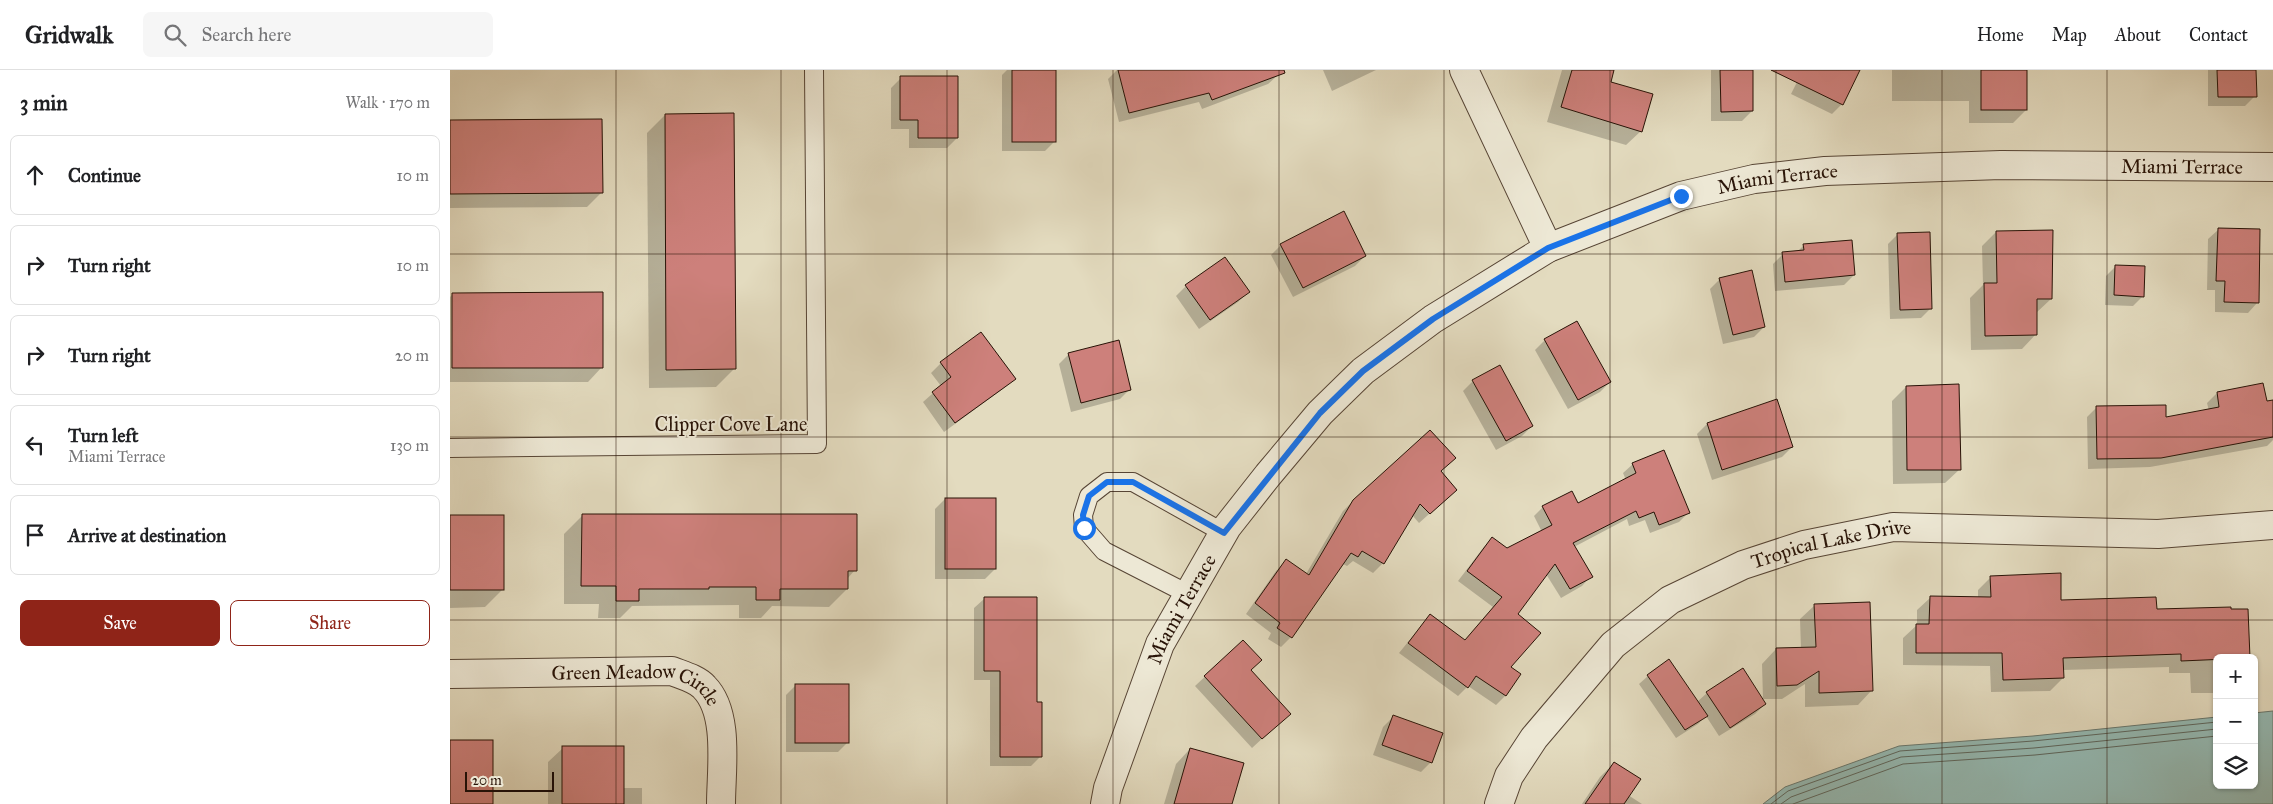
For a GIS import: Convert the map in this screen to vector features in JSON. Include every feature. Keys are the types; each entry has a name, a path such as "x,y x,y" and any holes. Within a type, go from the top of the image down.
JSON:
{"street":[{"path":"1464,70 1548,248"},
{"name":"Miami Terrace","path":"1105,804 1108,788 1160,644 1224,533 1320,413 1363,371 1433,319 1548,248 1681,196 1754,179 1825,171 2001,165 2273,167"},
{"name":"Tropical Lake Drive","path":"1498,804 1509,776 1534,738 1613,645 1670,600 1743,565 1804,546 1893,527 2158,534 2273,525"},
{"name":"Green Meadow Circle","path":"450,674 672,671 703,685 714,700 721,721 721,804"}],"lane":[{"name":"Clipper Cove Lane","path":"450,448 817,444 814,70"},
{"path":"1188,594 1104,551 1084,528 1083,515 1089,496 1107,482 1133,482 1224,533"}],"water":[{"path":"2273,711 2273,804 1763,804 1785,787 1899,746 2033,736 2213,717 2213,789 2258,789 2258,713"}],"building":[{"path":"1012,70 1056,70 1056,142 1012,142"},
{"path":"1118,70 1284,70 1285,73 1212,100 1209,93 1129,113"},
{"path":"1572,70 1614,70 1611,82 1653,94 1642,132 1561,107"},
{"path":"1720,70 1753,70 1753,111 1721,112"},
{"path":"1771,70 1860,70 1843,105"},
{"path":"1981,70 2027,70 2027,110 1981,110"},
{"path":"2217,70 2256,70 2257,97 2218,97"},
{"path":"900,76 958,76 958,138 918,138 918,120 900,120"},
{"path":"734,113 736,369 666,370 665,114"},
{"path":"602,119 603,193 450,194 450,120"},
{"path":"1344,211 1366,256 1303,288 1280,244"},
{"path":"2218,228 2260,229 2259,303 2224,302 2225,281 2216,281"},
{"path":"2053,230 2052,299 2037,299 2037,335 1985,336 1984,283 1997,283 1996,231"},
{"path":"1930,232 1932,309 1900,310 1897,233"},
{"path":"1852,240 1855,275 1785,282 1782,252 1804,250 1803,244"},
{"path":"1225,257 1250,292 1210,320 1185,285"},
{"path":"2115,265 2145,266 2144,297 2114,295"},
{"path":"1752,270 1765,327 1733,335 1719,278"},
{"path":"603,292 603,368 452,368 452,293"},
{"path":"1577,321 1611,382 1578,400 1544,339"},
{"path":"981,332 1016,379 955,423 932,392 951,377 940,362"},
{"path":"1119,340 1131,390 1081,403 1068,353"},
{"path":"1500,365 1533,426 1506,441 1472,380"},
{"path":"2263,383 2267,401 2273,400 2273,437 2161,458 2097,459 2096,406 2166,405 2166,417 2219,407 2217,392"},
{"path":"1959,384 1961,470 1907,470 1906,386"},
{"path":"1777,399 1793,447 1722,470 1707,423"},
{"path":"1430,430 1456,458 1441,471 1457,490 1430,514 1420,504 1384,564 1362,551 1358,557 1351,553 1292,638 1277,628 1280,623 1255,603 1286,559 1309,575 1353,500"},
{"path":"1664,450 1690,513 1659,525 1654,512 1639,518 1636,511 1573,543 1593,577 1570,589 1555,564 1518,614 1541,633 1511,667 1521,674 1506,696 1476,676 1468,688 1408,643 1430,614 1465,640 1502,597 1467,571 1492,537 1507,548 1552,525 1542,506 1572,491 1578,503 1636,473 1632,463"},
{"path":"945,498 996,498 996,569 945,569"},
{"path":"582,514 857,514 857,571 848,571 848,589 780,589 780,600 756,600 756,587 709,587 709,589 639,589 639,601 616,601 616,586 581,586"},
{"path":"450,515 504,515 504,590 450,590"},
{"path":"2061,573 2061,600 2156,597 2157,609 2231,607 2231,609 2248,609 2250,654 2213,654 2213,660 2181,661 2181,654 2063,658 2064,678 2003,680 2002,653 1916,653 1916,624 1929,624 1930,596 1991,597 1990,576"},
{"path":"984,597 1037,597 1037,702 1042,702 1042,757 1000,757 1000,671 984,671"},
{"path":"1870,602 1873,691 1819,693 1819,671 1797,685 1777,686 1776,648 1816,647 1814,604"},
{"path":"1243,640 1262,660 1251,670 1291,714 1262,739 1204,676"},
{"path":"1669,659 1708,716 1685,730 1647,675"},
{"path":"1743,668 1766,704 1730,728 1706,692"},
{"path":"795,684 849,684 849,743 795,743"},
{"path":"1393,715 1443,733 1432,763 1382,745"},
{"path":"450,740 493,740 493,804 450,804"},
{"path":"562,746 624,746 624,804 562,804"},
{"path":"1190,748 1244,763 1232,804 1174,804"},
{"path":"1614,762 1641,779 1624,804 1585,804"}],"route":[{"path":"1084,528 1083,515 1089,496 1107,482 1133,482 1224,533 1268,475 1320,413 1363,371 1433,319 1548,248 1681,196"}]}
